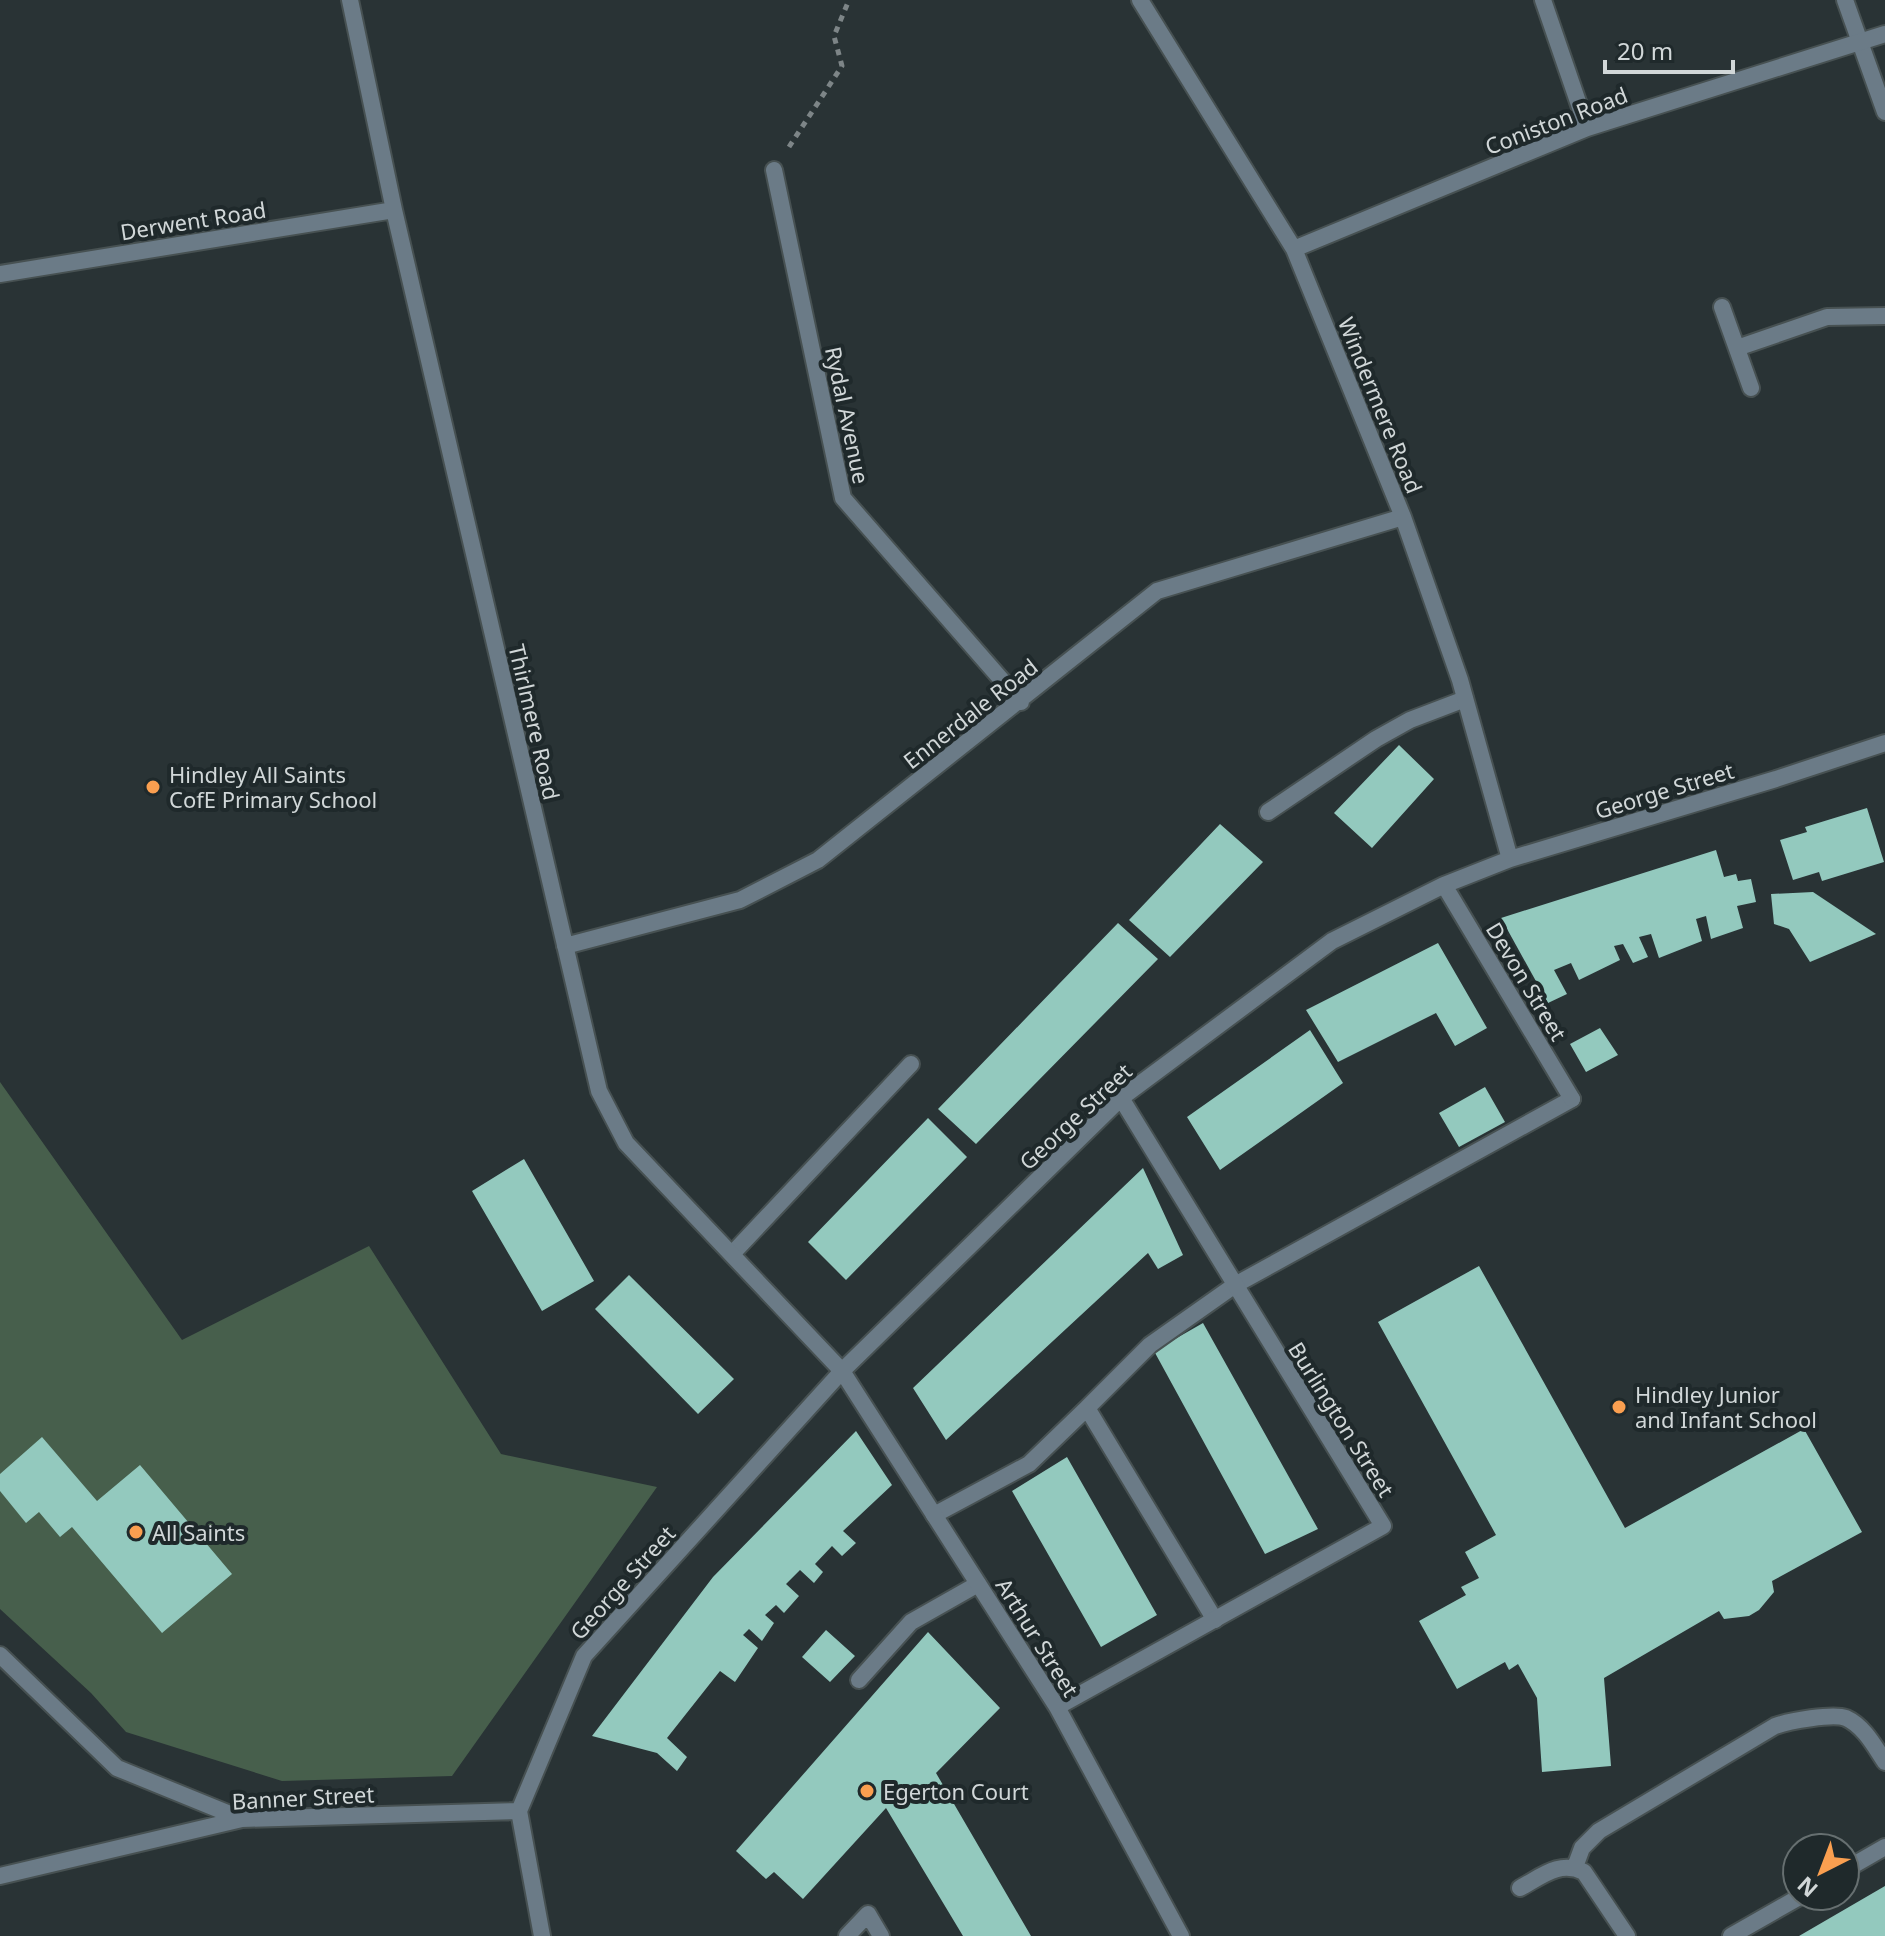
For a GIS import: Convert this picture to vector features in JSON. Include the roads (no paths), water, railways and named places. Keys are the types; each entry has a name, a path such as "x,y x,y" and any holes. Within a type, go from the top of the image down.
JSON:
{"street":[{"name":"Thirlmere Road","path":"350,0 394,210 599,1091 626,1143 842,1371"},
{"name":"Windermere Road","path":"1140,0 1294,249 1403,517 1465,699 1510,859"},
{"path":"1543,0 1587,128"},
{"path":"1845,0 1885,112"},
{"name":"Coniston Road","path":"1294,249 1587,128 1885,34"},
{"name":"Rydal Avenue","path":"774,170 843,498 1021,702"},
{"name":"Derwent Road","path":"0,274 394,210"},
{"path":"1722,307 1751,388"},
{"path":"1737,348 1827,317 1885,316"},
{"name":"Ennerdale Road","path":"565,946 740,900 818,860 1021,702 1157,591 1403,517"},
{"path":"1268,812 1376,739 1410,720 1465,699"},
{"name":"George Street","path":"519,1811 584,1656 842,1371 1121,1098 1332,941 1444,885 1510,859 1885,743"},
{"name":"Devon Street","path":"1235,1285 1572,1099 1444,885"},
{"path":"732,1254 911,1064"},
{"name":"Burlington Street","path":"1057,1707 1383,1526 1121,1098"},
{"path":"934,1515 1029,1464 1150,1345 1235,1285"},
{"name":"Arthur Street","path":"842,1371 1057,1707 1181,1936"},
{"path":"1087,1408 1215,1620"},
{"path":"859,1680 911,1622 978,1584"},
{"path":"0,1655 117,1768 242,1819"},
{"path":"1575,1867 1582,1848 1599,1831 1775,1726 1794,1719 1845,1718 1867,1735 1885,1762"},
{"path":"519,1811 542,1936"},
{"name":"Banner Street","path":"0,1876 242,1819 519,1811"},
{"path":"1861,1861 1885,1847"},
{"path":"1520,1888 1559,1866 1575,1867 1584,1872 1627,1936"},
{"path":"1731,1936 1781,1907"},
{"path":"847,1936 868,1914 881,1936"}],"place":[{"name":"Hindley All Saints CofE Primary School","path":"153,787"},
{"name":"Hindley Junior and Infant School","path":"1619,1407"},
{"name":"All Saints","path":"136,1532"},
{"name":"Egerton Court","path":"867,1791"}]}
